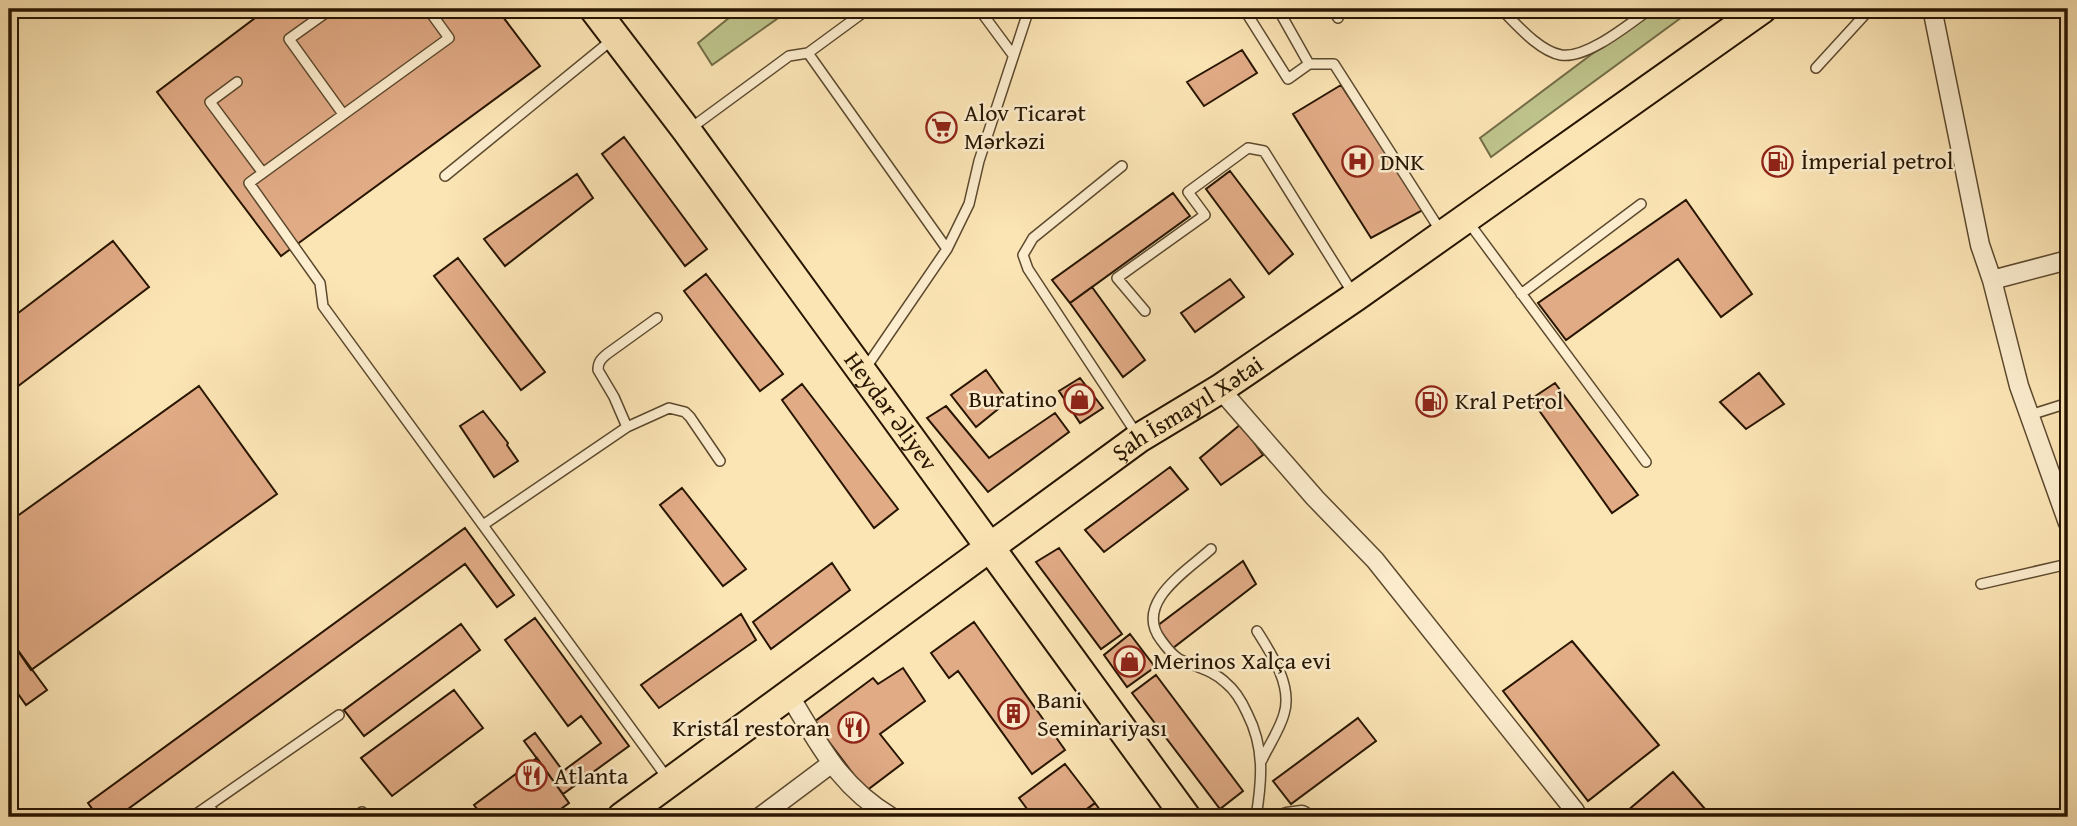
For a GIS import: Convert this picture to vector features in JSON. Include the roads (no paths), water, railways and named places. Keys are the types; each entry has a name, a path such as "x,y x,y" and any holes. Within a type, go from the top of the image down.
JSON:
{"main road":[{"name":"Heydər Əliyev","path":"594,9 687,131 1186,817"},
{"name":"Şah İsmayıl Xətai","path":"622,817 1139,438 1220,389 1355,297 1762,9"}],"street":[{"path":"1928,9 1933,13 1980,245 1992,280 2019,386 2068,523"},
{"path":"1992,280 2068,260"},
{"path":"1220,389 1315,498 1375,560 1575,811"},
{"path":"789,695 844,780 891,817"},
{"path":"760,817 831,763"},
{"path":"1287,817 1305,817"}],"lane":[{"path":"331,9 289,39 343,114"},
{"path":"428,9 449,38 249,183 320,283 323,306 670,782"},
{"path":"687,131 789,56 808,53 869,9"},
{"path":"979,9 1013,55"},
{"path":"862,373 947,249 969,204 979,161 1029,9"},
{"path":"1244,9 1288,79 1309,64 1334,64 1443,235"},
{"path":"1278,9 1309,64"},
{"path":"1332,9 1338,18"},
{"path":"1501,9 1529,37 1559,55 1580,55 1650,9"},
{"path":"1816,68 1870,9"},
{"path":"444,176 614,37"},
{"path":"808,53 947,249"},
{"path":"237,82 210,102 263,173"},
{"path":"1146,311 1117,278 1205,215 1188,192 1248,148 1264,151 1355,297"},
{"path":"1122,166 1033,238 1023,255 1028,269 1139,438"},
{"path":"1521,294 1641,204"},
{"path":"1466,219 1646,462"},
{"path":"626,427 598,365 607,354 657,318"},
{"path":"2030,415 2068,403"},
{"path":"483,525 626,427 669,408 679,410 690,417 720,461"},
{"path":"1212,549 1161,594 1154,605 1152,624 1162,642 1177,658 1215,674 1228,684 1240,699 1260,745 1262,782 1256,817"},
{"path":"1981,584 2068,564"},
{"path":"1257,631 1275,661 1285,691 1285,713 1262,761"},
{"path":"191,817 339,715"},
{"path":"209,806 217,817"}],"place":[{"name":"Alov Ticarət Mərkəzi","path":"941,127"},
{"name":"İmperial petrol","path":"1778,161"},
{"name":"DNK","path":"1357,162"},
{"name":"Buratino","path":"1080,399"},
{"name":"Kral Petrol","path":"1432,401"},
{"name":"Merinos Xalça evi","path":"1130,661"},
{"name":"Bani Seminariyası","path":"1014,714"},
{"name":"Kristal restoran","path":"853,728"},
{"name":"Atlanta","path":"531,776"}]}
